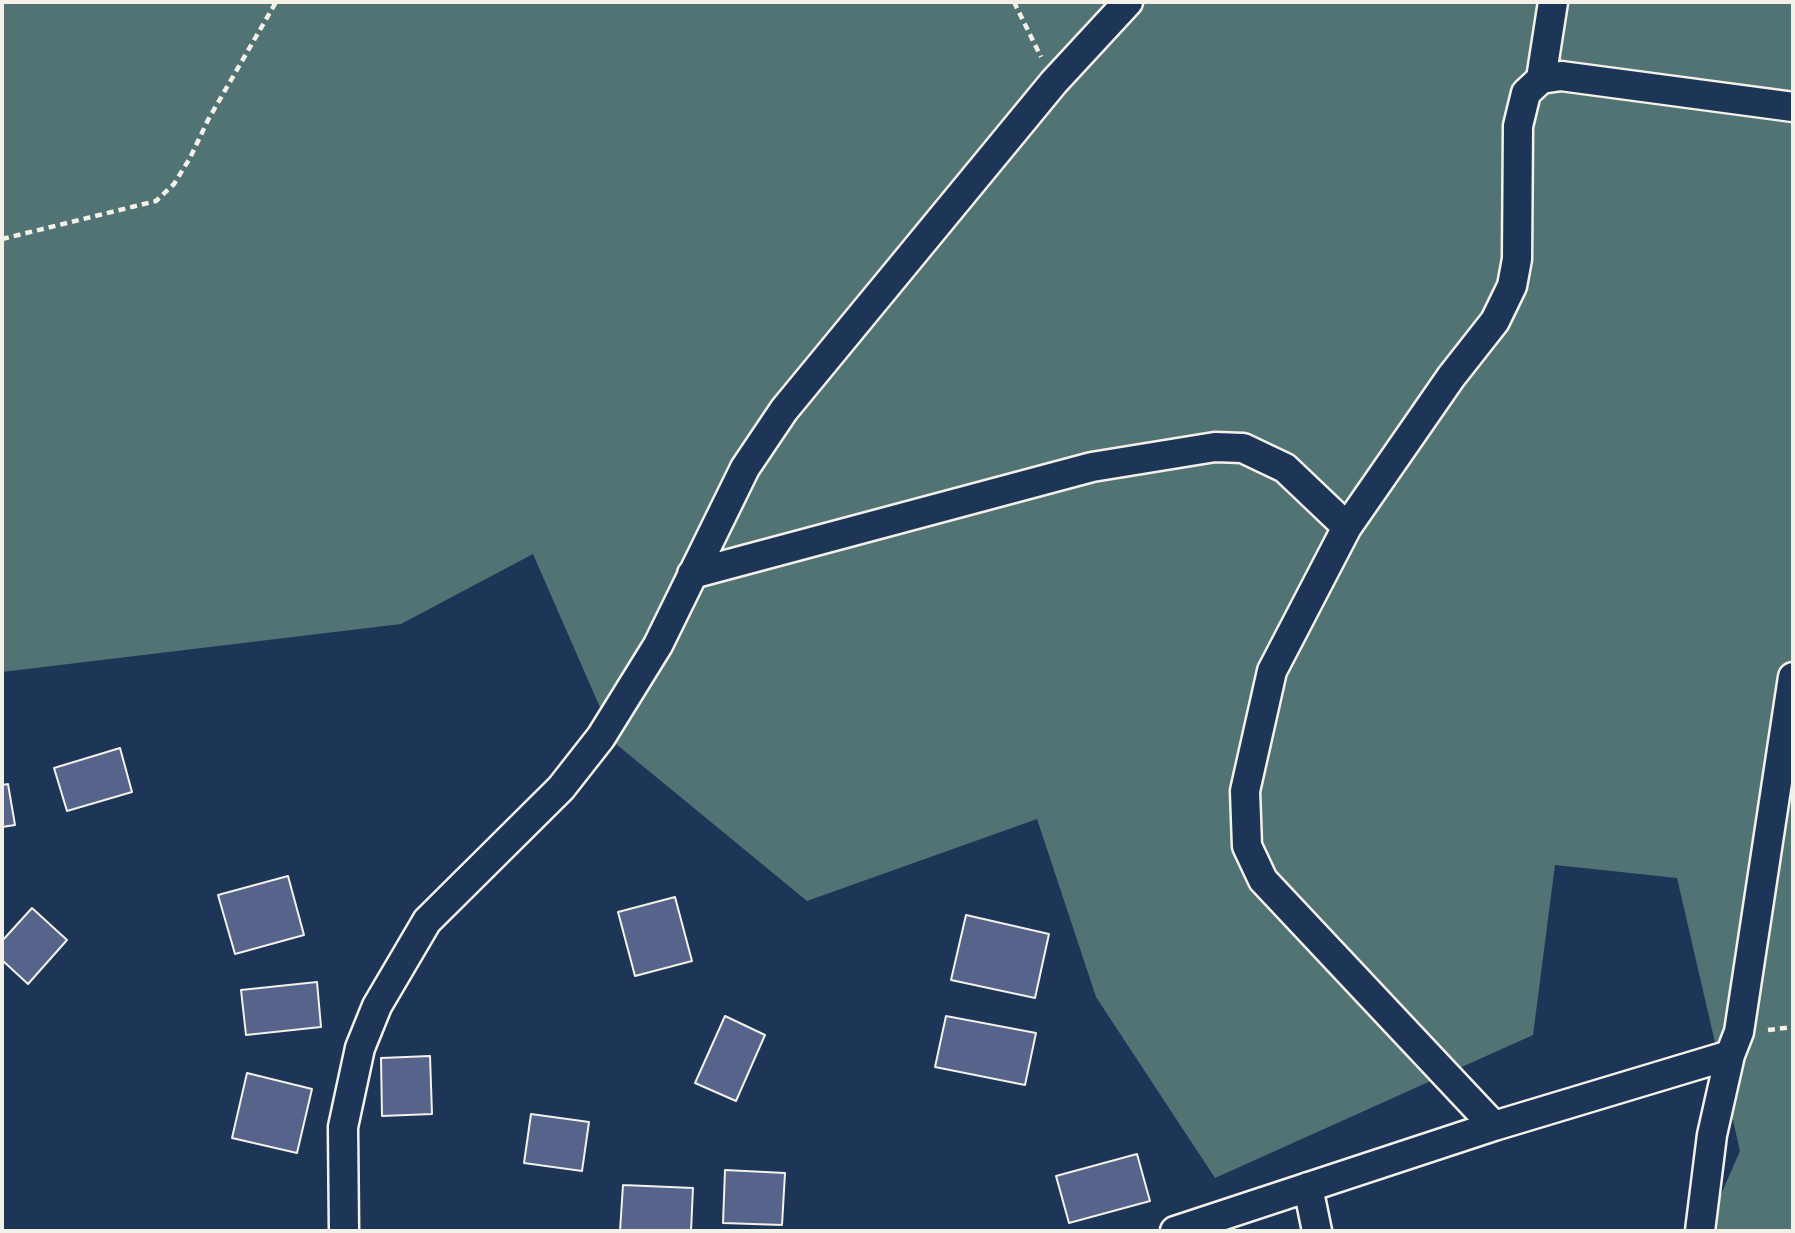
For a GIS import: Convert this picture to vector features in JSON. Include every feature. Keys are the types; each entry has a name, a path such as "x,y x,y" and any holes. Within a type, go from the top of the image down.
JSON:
{"street":[{"path":"344,1231 343,1127 360,1048 377,1006 427,921 561,788 601,737 658,645 745,468 783,410 1054,82 1128,2"},
{"path":"1541,79 1553,2"},
{"path":"1494,1126 1263,880 1247,846 1245,791 1272,671 1347,527 1451,377 1495,321 1512,286 1517,259 1518,126 1526,93 1541,79 1561,76 1793,107"},
{"path":"692,574 1092,467 1214,447 1243,448 1286,468 1347,527"},
{"path":"1700,1231 1712,1135 1730,1055 1739,1032 1793,677"},
{"path":"1175,1231 1494,1126 1730,1055"},
{"path":"1308,1187 1317,1231"}],"path":[{"path":"2,239 156,201 174,184 190,158 208,120 276,2"},
{"path":"1014,2 1054,82"}],"green space":[{"path":"2,2 1793,2 1793,1231 1705,1231 1740,1151 1677,878 1555,865 1533,1035 1215,1178 1096,997 1037,819 807,901 616,744 533,554 401,624 2,672"}],"building":[{"path":"120,748 132,792 67,811 54,768"},
{"path":"8,784 15,825 2,827 2,785"},
{"path":"288,876 304,935 235,954 218,895"},
{"path":"675,897 692,961 635,976 618,912"},
{"path":"32,908 67,940 28,984 2,960 2,941"},
{"path":"966,915 1049,934 1035,998 951,980"},
{"path":"317,982 321,1027 246,1035 241,990"},
{"path":"725,1016 765,1035 736,1101 695,1083"},
{"path":"946,1016 1036,1033 1025,1085 935,1067"},
{"path":"430,1056 432,1114 382,1116 381,1058"},
{"path":"247,1073 312,1089 297,1153 232,1138"},
{"path":"531,1114 589,1122 582,1171 524,1163"},
{"path":"1137,1154 1150,1201 1069,1223 1056,1176"},
{"path":"725,1170 785,1173 782,1225 723,1223"},
{"path":"623,1185 693,1188 691,1231 620,1231"}]}
